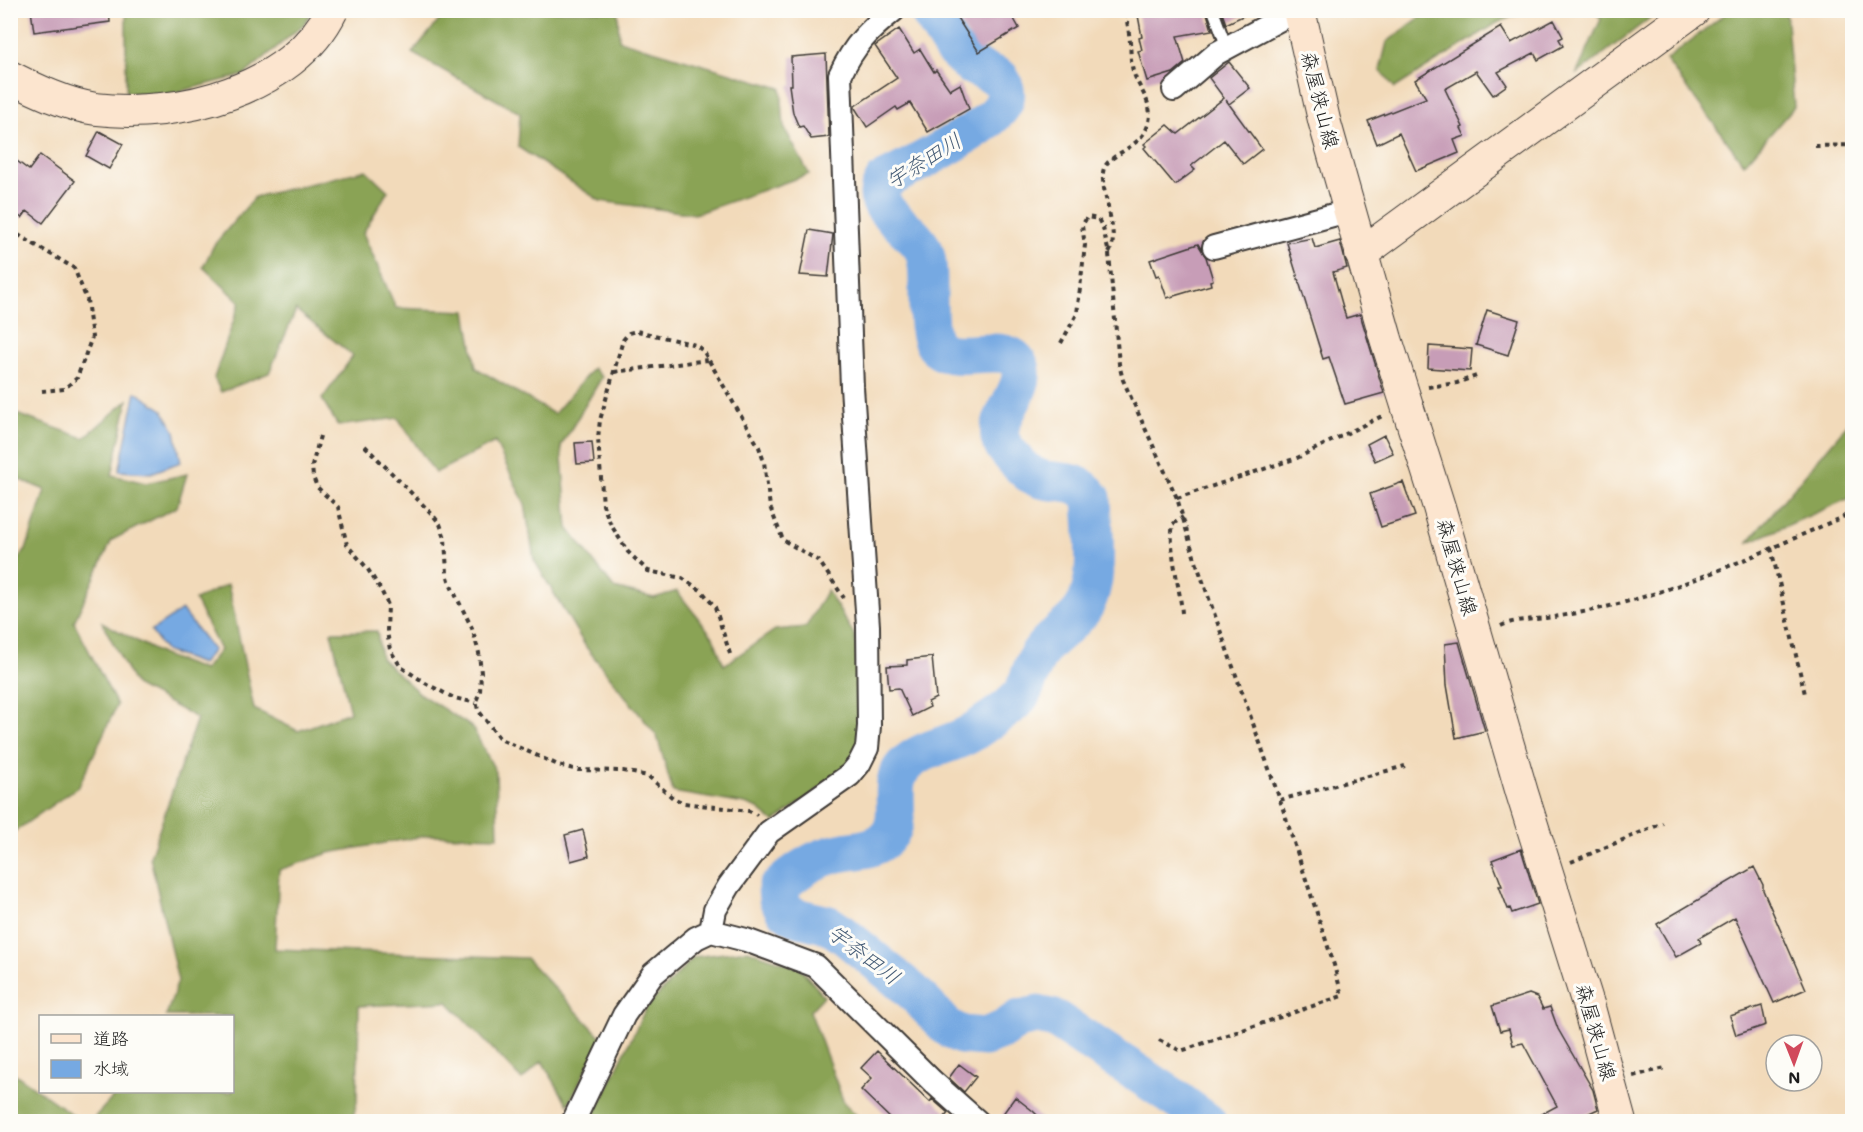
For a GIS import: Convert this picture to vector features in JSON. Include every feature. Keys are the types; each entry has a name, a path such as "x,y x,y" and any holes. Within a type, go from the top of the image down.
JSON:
{"main road":[{"path":"10,77 72,103 96,109 143,110 212,99 260,82 278,71 298,55 332,10"},
{"name":"森屋狭山線","path":"1298,10 1348,211 1588,1004 1620,1122"},
{"path":"1361,254 1694,10"}],"street":[{"path":"711,931 716,910 729,886 772,830 850,775 860,764 867,748 869,726 868,626 852,387 840,75 849,55 868,32 894,10"},
{"path":"1174,90 1217,53 1298,10"},
{"path":"1215,247 1348,211"},
{"path":"573,1122 624,1015 653,974 696,938 711,931 746,940 816,966 932,1081 978,1122"}],"lane":[{"path":"1213,10 1227,48"}],"path":[{"path":"1108,254 1113,247 1113,233 1102,171 1106,163 1138,142 1149,123 1148,100 1135,76 1131,62 1125,10"},
{"path":"1815,146 1852,145"},
{"path":"1061,343 1077,314 1085,244 1082,226 1087,217 1098,219 1103,228 1108,254 1123,380 1177,498 1194,556 1280,800 1334,964 1342,996 1181,1051 1157,1039"},
{"path":"10,230 74,268 87,300 92,337 77,378 64,389 42,391"},
{"path":"730,654 715,607 702,591 682,578 648,571 628,552 611,525 603,505 598,438 600,420 623,340 628,333 637,331 696,345 704,352 759,447 764,462 770,507 783,540 819,561 852,612 868,626"},
{"path":"614,372 708,360"},
{"path":"1177,498 1297,458 1388,413 1418,388 1457,383 1479,375"},
{"path":"320,435 312,466 313,477 317,487 338,507 347,545 367,568 388,605 387,631 390,650 401,668 454,698 476,703"},
{"path":"365,446 440,524 445,538 450,584 472,628 478,652 481,673 480,692 476,703 478,710 500,739 558,765 578,770 623,771 648,776 672,798 684,803 749,811 760,816 772,830"},
{"path":"1494,630 1510,621 1579,612 1651,595 1715,572 1852,513"},
{"path":"1182,614 1171,535 1173,524 1183,517"},
{"path":"1771,548 1805,694"},
{"path":"1280,800 1405,766"},
{"path":"1564,865 1663,823"}],"green space":[{"path":"1430,10 1526,11 1497,23 1395,88 1380,70 1387,42"},
{"path":"1730,10 1786,11 1794,107 1744,164 1666,60"},
{"path":"126,11 312,11 304,24 244,75 169,94 126,93"},
{"path":"447,11 618,11 619,40 781,88 784,127 809,174 695,214 600,201 518,147 520,113 412,53"},
{"path":"1594,11 1659,11 1576,75 1601,19"},
{"path":"366,170 388,191 363,233 396,308 466,311 476,368 554,414 593,368 602,377 561,446 568,528 614,588 654,598 677,591 713,637 724,665 775,630 806,627 827,590 855,636 862,727 858,749 842,772 774,822 758,809 745,804 673,792 657,736 586,647 534,560 525,504 495,442 435,473 398,418 338,426 322,399 353,356 296,310 269,373 221,392 214,378 240,302 203,267 214,245 255,197"},
{"path":"128,400 112,475 146,483 187,474 177,507 112,540 74,622 117,705 79,786 11,834 11,567 26,550 45,490 11,476 11,412 84,438"},
{"path":"1852,419 1852,497 1747,543"},
{"path":"228,584 254,709 298,731 350,712 331,632 377,631 381,658 420,694 472,727 496,772 498,837 430,835 329,853 279,870 275,949 526,958 602,1038 568,1105 542,1061 522,1080 448,1002 359,1006 357,1102 352,1121 90,1122 117,1093 234,1093 234,1015 166,1015 178,981 150,857 197,718 135,685 102,622 163,655 204,670 220,650 195,600"},
{"path":"748,950 800,968 824,996 810,1011 844,1103 862,1121 591,1122 646,1008 694,957"},
{"path":"10,1071 81,1121 11,1121"}],"water":[{"path":"136,392 163,410 175,431 181,462 151,473 119,471"},
{"path":"182,610 213,650 202,664 165,651 151,631"}],"building":[{"path":"31,10 109,10 110,22 34,32"},
{"path":"952,10 1009,10 1019,28 979,52"},
{"path":"1137,10 1206,10 1212,30 1177,36 1185,63 1173,73 1147,81 1138,51 1142,50 1139,38 1142,37"},
{"path":"1221,10 1255,10 1226,24"},
{"path":"1554,20 1563,37 1559,39 1563,46 1538,60 1534,53 1498,72 1507,85 1493,95 1476,71 1445,89 1465,136 1454,140 1459,153 1416,171 1399,133 1377,144 1368,121 1426,98 1415,80 1501,27 1511,43"},
{"path":"899,29 914,53 920,49 934,72 936,70 950,90 960,84 969,109 928,132 910,103 898,110 896,107 867,127 855,108 897,78 875,46"},
{"path":"826,54 829,137 811,139 803,126 799,127 793,113 789,85 792,85 791,57"},
{"path":"1229,62 1250,88 1229,104 1226,100 1262,149 1243,164 1224,140 1191,166 1195,170 1175,185 1144,148 1146,146 1144,144 1168,125 1178,134 1224,98 1209,78"},
{"path":"99,131 123,144 109,169 86,156"},
{"path":"40,155 75,181 43,223 27,211 22,218 10,210 10,156 29,170"},
{"path":"809,230 833,234 828,277 800,275"},
{"path":"1312,238 1315,248 1340,241 1347,268 1333,272 1346,318 1360,314 1384,393 1345,404 1329,357 1323,359 1287,243"},
{"path":"1198,244 1206,257 1213,280 1210,281 1211,285 1167,298 1159,275 1156,276 1150,260"},
{"path":"1487,310 1519,320 1508,355 1476,345"},
{"path":"1429,346 1472,349 1470,371 1428,368"},
{"path":"1384,435 1393,453 1375,461 1367,444"},
{"path":"592,442 594,463 577,464 575,443"},
{"path":"1403,482 1415,516 1381,527 1370,494"},
{"path":"1459,642 1485,731 1456,738 1447,685 1445,644"},
{"path":"932,657 936,698 928,702 930,707 912,716 899,688 889,689 887,666 907,665 907,660"},
{"path":"583,830 589,856 571,861 565,835"},
{"path":"1521,849 1538,904 1512,913 1510,908 1508,909 1499,886 1502,886 1492,860"},
{"path":"1754,867 1806,989 1774,1003 1735,917 1699,938 1701,943 1676,957 1657,924"},
{"path":"1529,994 1537,997 1543,1009 1550,1007 1558,1029 1593,1090 1598,1109 1570,1122 1527,1122 1557,1106 1523,1043 1513,1045 1509,1029 1500,1031 1492,1006"},
{"path":"1762,1006 1766,1025 1736,1035 1730,1016"},
{"path":"877,1051 930,1102 932,1099 948,1113 945,1117 950,1122 894,1122 861,1090 872,1078 861,1068"},
{"path":"959,1064 976,1077 964,1092 949,1078"},
{"path":"1015,1097 1044,1122 1011,1122 1002,1115"}],"waterway":[{"name":"宇奈田川","path":"928,10 952,48 970,65 1000,78 1005,91 1005,100 996,113 967,135 884,181 879,192 881,201 885,209 915,239 925,254 930,333 934,343 940,350 948,353 1000,353 1016,360 1021,369 1021,379 1002,421 1001,441 1011,456 1033,476 1076,485 1092,498 1094,573 1087,601 1080,613 1045,646 1035,661 1020,696 1004,711 965,737 919,755 904,766 898,774 896,784 894,824 883,841 868,848 830,855 813,862 798,871 777,889 778,899 784,909 795,917 829,925 845,936 912,991 947,1027 961,1035 985,1037 1003,1030 1019,1019 1038,1015 1055,1019 1169,1094 1207,1122"}]}
